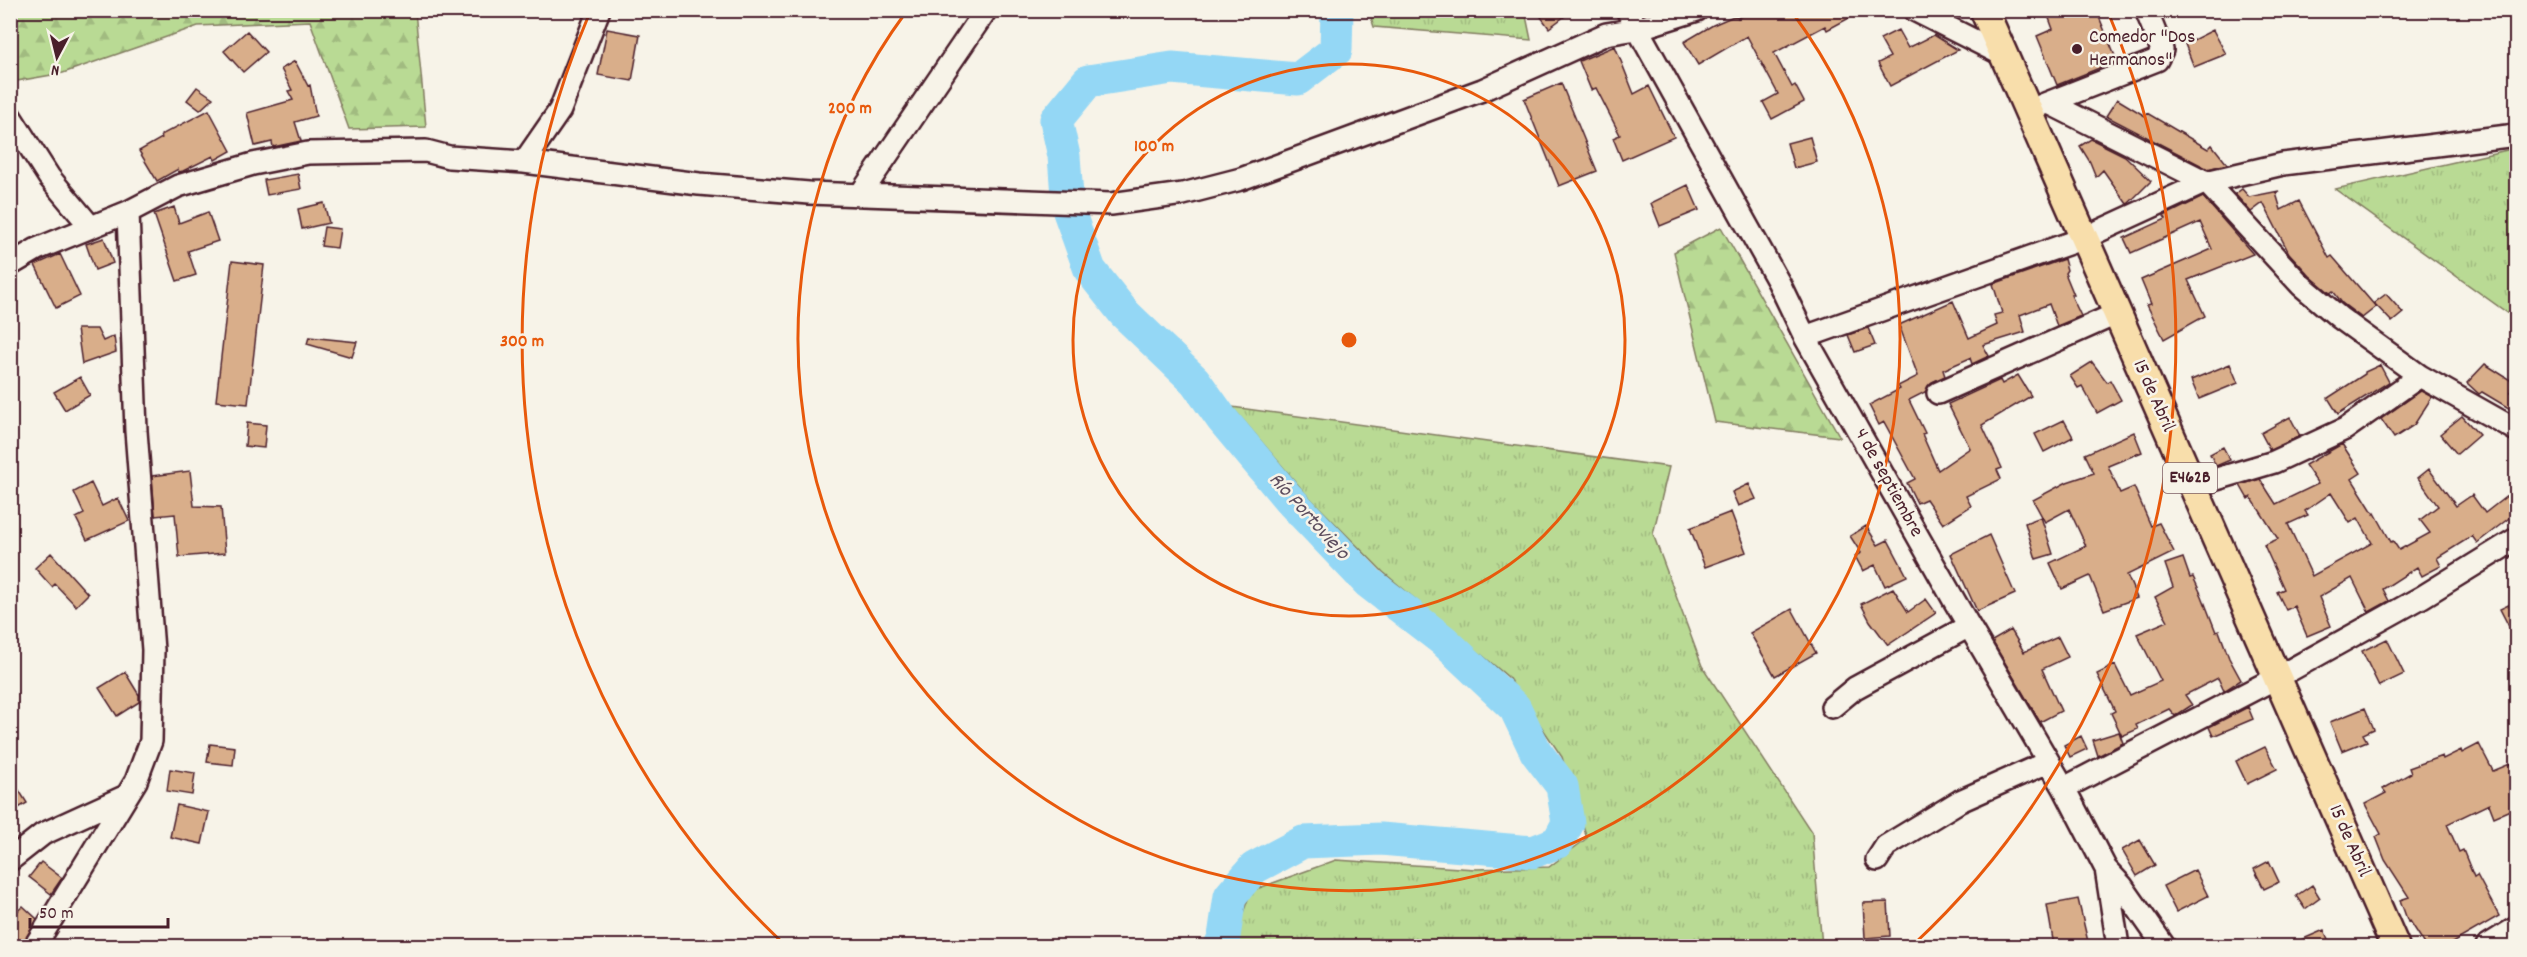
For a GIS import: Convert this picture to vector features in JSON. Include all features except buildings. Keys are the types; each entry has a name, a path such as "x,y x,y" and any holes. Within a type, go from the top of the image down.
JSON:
{"main road":[{"name":"15 de Abril","path":"1984,10 2003,55 2038,106 2084,238 2116,314 2278,676 2395,946"}],"street":[{"path":"524,162 560,110 598,10"},
{"path":"861,195 986,10"},
{"path":"10,265 37,249 128,212 178,186 253,164 308,153 426,151 449,157 524,162 699,184 861,195 1111,204 1182,194 1241,179 1482,90 1632,20 1697,10"},
{"path":"1914,10 2003,55"},
{"path":"2038,106 2157,60 2162,50 2146,10"},
{"name":"4 de septiembre","path":"1632,20 1779,283 1805,337 2064,788 2106,869 2122,886 2164,946"},
{"path":"2038,106 2206,182 2301,285 2340,318 2420,376 2517,430"},
{"path":"10,116 49,177 90,226"},
{"path":"1805,337 2084,238 2206,182 2283,164 2517,135"},
{"path":"35,946 136,781 151,741 153,650 136,431 128,212"},
{"path":"1938,393 2116,314"},
{"path":"2193,486 2274,462 2345,429 2420,376"},
{"path":"2064,788 2278,676 2422,597 2517,539"},
{"path":"1832,706 1855,688 1969,626"},
{"path":"1877,860 1886,846 1960,801 2048,762"},
{"path":"10,860 44,834 126,796"},
{"path":"2106,869 2118,946"},
{"path":"2487,946 2517,928"}],"green space":[{"path":"11,10 415,11 426,127 349,129 310,21 198,26 63,73 11,82"},
{"path":"1369,11 1525,11 1531,40 1374,27"},
{"path":"2516,148 2516,319 2335,189"},
{"path":"1721,227 1840,437 1715,422 1674,252"},
{"path":"1232,407 1669,467 1653,534 1702,666 1812,833 1822,946 1231,946 1251,891 1336,860 1475,869 1549,867 1587,838 1562,757 1508,677 1383,572 1305,493"}],"waterway":[{"name":"Río Portoviejo","path":"1220,946 1224,937 1230,896 1254,868 1303,842 1381,839 1533,852 1558,842 1568,823 1562,786 1536,752 1515,708 1444,641 1369,583 1288,498 1222,419 1195,381 1124,313 1090,270 1068,209 1064,156 1056,120 1088,81 1172,68 1298,79 1336,50 1337,10"}],"place":[{"name":"Comedor \"Dos Hermanos\"","path":"2077,49"}]}
